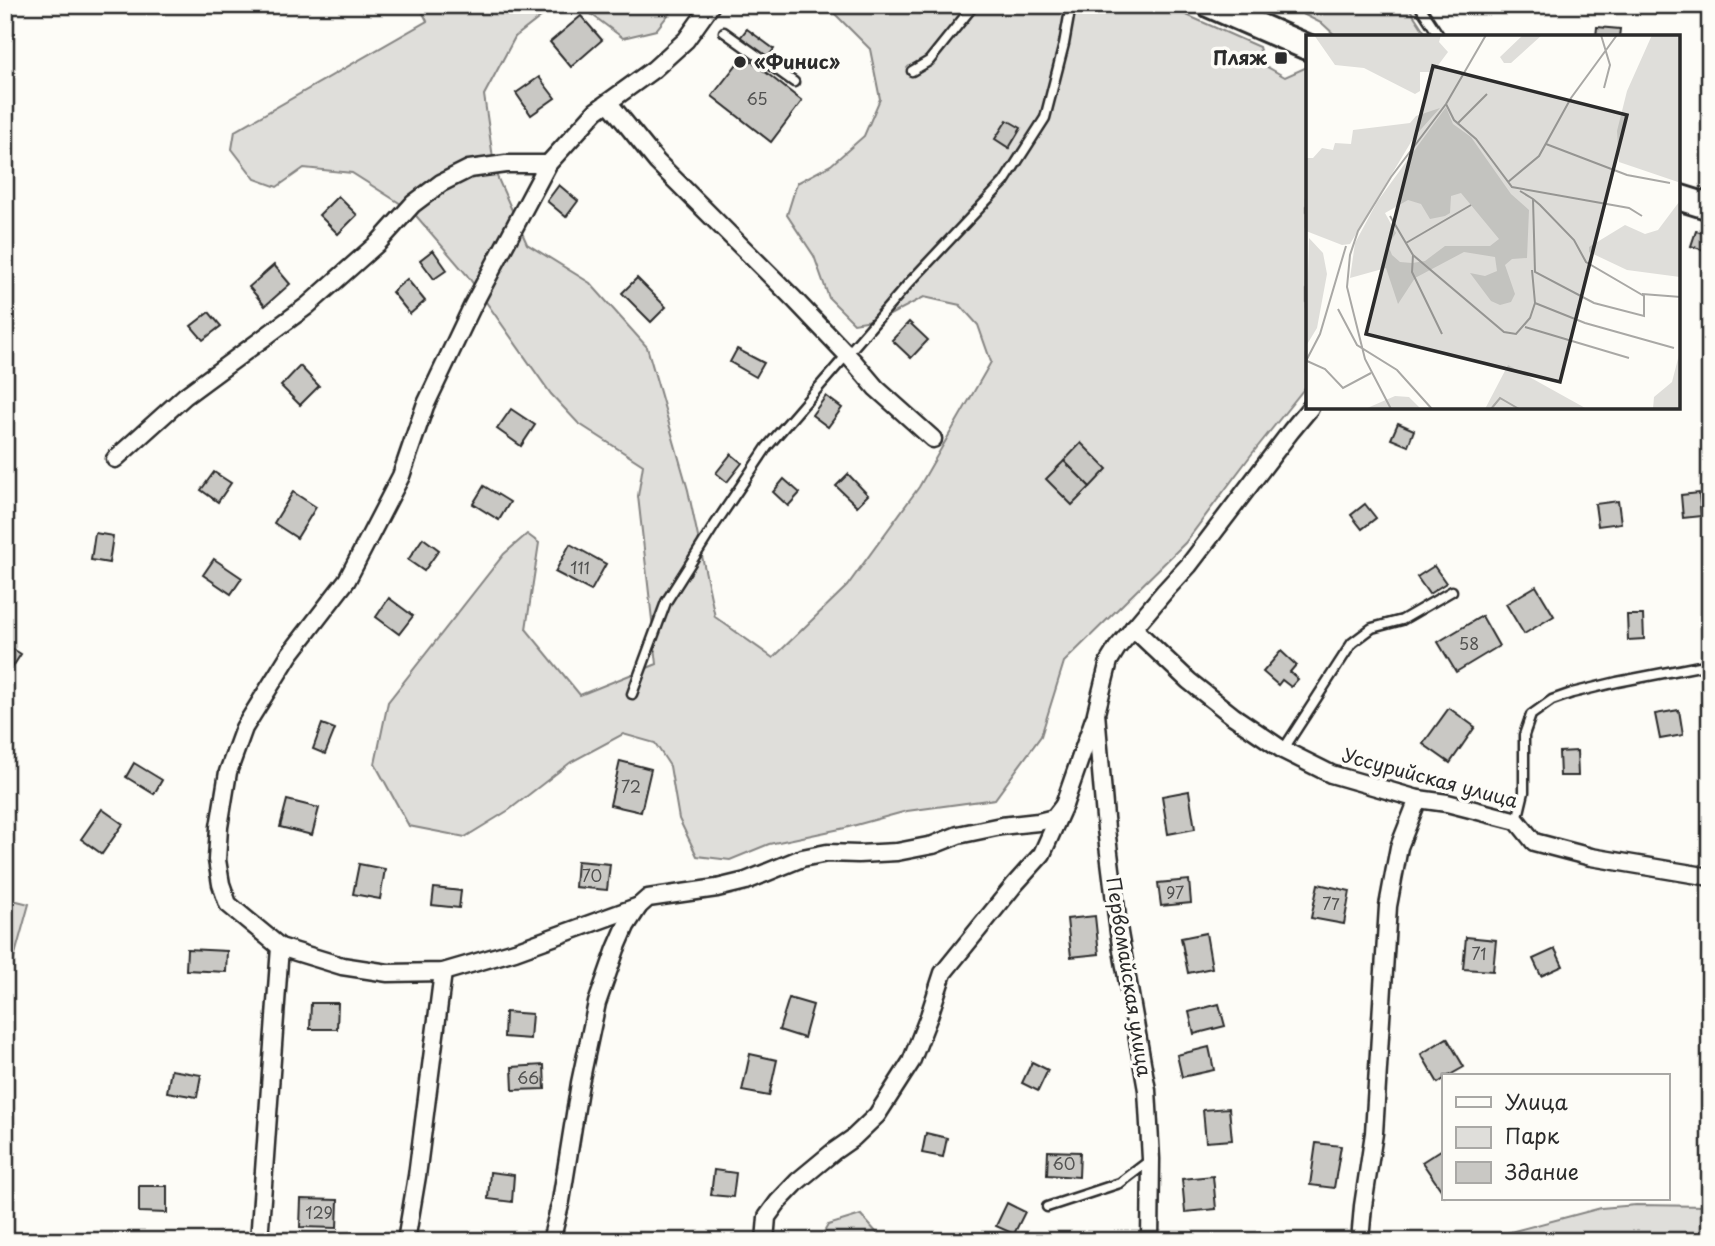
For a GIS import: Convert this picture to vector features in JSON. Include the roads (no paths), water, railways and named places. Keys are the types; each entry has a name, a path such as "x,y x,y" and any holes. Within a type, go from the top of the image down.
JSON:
{"main road":[{"path":"1210,5 1306,47"},
{"path":"1680,198 1710,207"}],"street":[{"path":"639,906 515,951 443,972 388,973 342,966 280,947 228,904 217,860 219,827 228,772 244,728 290,654 347,580 401,476 425,406 467,319 548,164 596,111 654,69 686,40 711,5"},
{"path":"608,103 657,162 848,355 876,388 933,439"},
{"path":"114,458 185,397 307,306 378,243 413,204 441,183 469,169 506,164 548,164"},
{"name":"Первомайская улица","path":"765,1241 767,1217 778,1202 798,1181 853,1138 877,1115 911,1062 943,973 1042,854 1064,804 1096,713 1110,661 1133,628 1189,565 1308,410"},
{"name":"Уссурийская улица","path":"1133,628 1189,681 1233,716 1283,750 1331,774 1418,799 1447,803 1517,821 1534,842 1591,857 1710,877"},
{"name":"Первомайская улица","path":"1096,713 1107,842 1126,975 1147,1090 1151,1159 1150,1241"},
{"path":"1360,1241 1374,1133 1388,906 1399,847 1418,799"},
{"path":"551,1241 561,1201 580,1083 597,1003 626,926 639,906 648,898 746,881 802,858 827,853 897,852 1000,826 1038,822 1054,818 1064,804"},
{"path":"259,1241 280,947"},
{"path":"406,1241 443,972"}],"lane":[{"path":"912,71 929,61 974,5"},
{"path":"632,694 666,602 713,526 768,447 909,283 1004,182 1045,118 1071,5"},
{"path":"1419,5 1439,35"},
{"path":"724,32 794,82"},
{"path":"1283,750 1352,643 1372,628 1402,620 1452,591"},
{"path":"1517,821 1524,792 1524,735 1531,715 1552,700 1572,693 1710,664"},
{"path":"1047,1207 1120,1183 1151,1159"}],"place":[{"name":"Пляж","path":"1281,58"},
{"name":"«Финис»","path":"740,62"}]}
